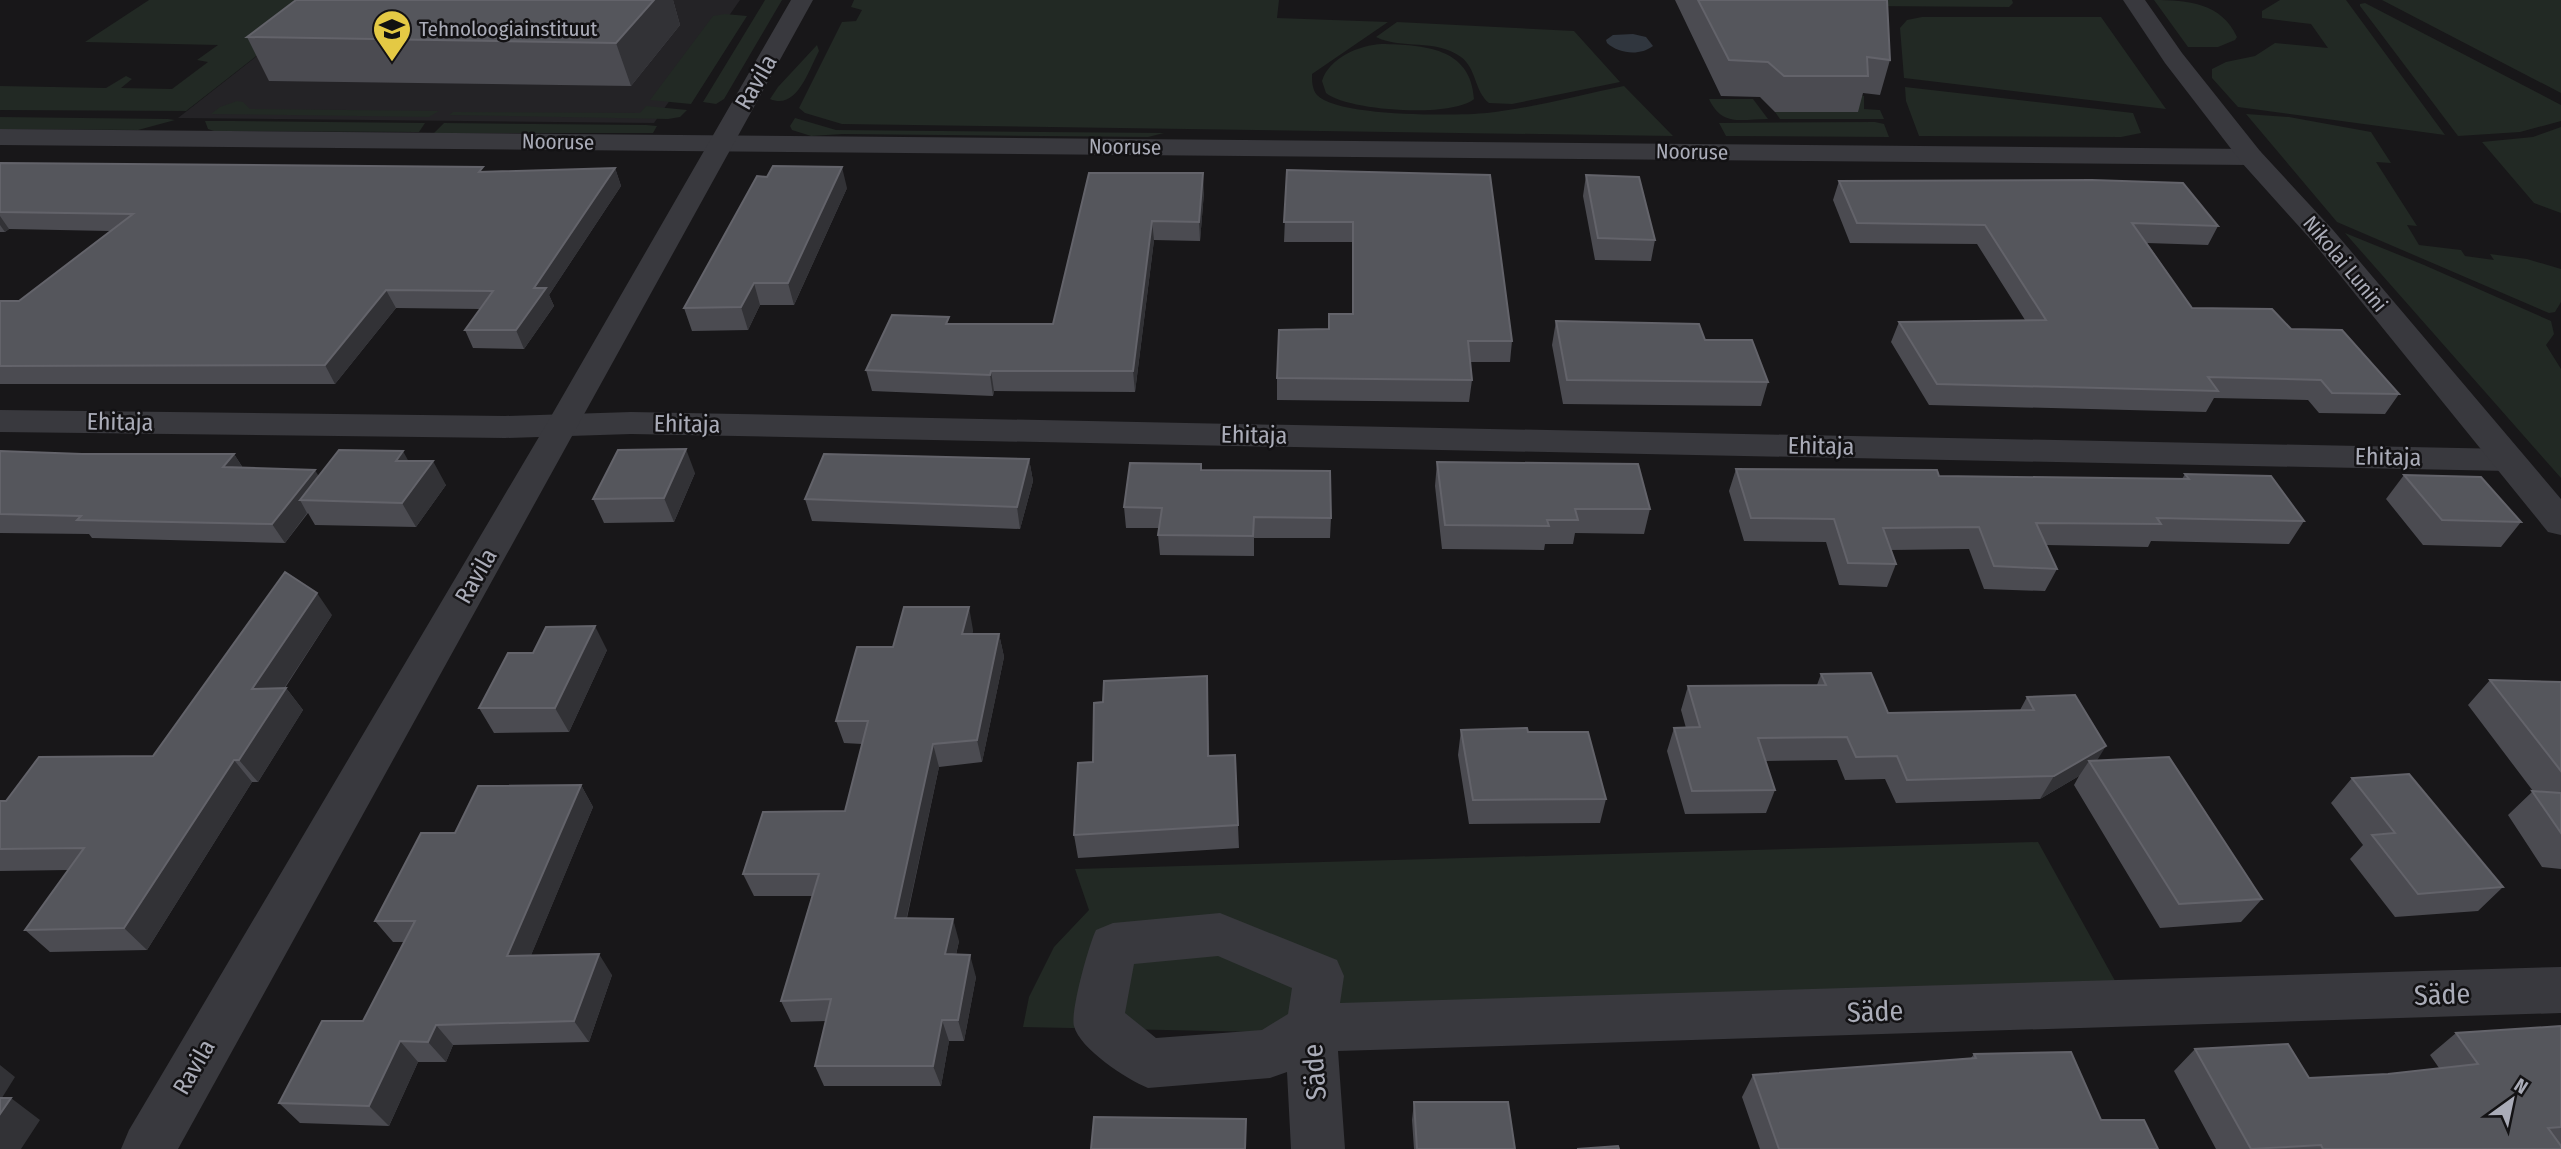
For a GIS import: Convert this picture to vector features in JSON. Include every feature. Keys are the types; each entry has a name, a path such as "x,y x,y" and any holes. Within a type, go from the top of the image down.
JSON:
{"street":[{"name":"Ravila","path":"148,1149 563,425 802,0"},
{"name":"Nikolai Lunini","path":"2134,0 2173,58 2251,157 2323,236 2561,523"},
{"name":"Nooruse","path":"0,137 2251,157"},
{"name":"Ehitaja","path":"0,421 563,425 645,423 2508,460"},
{"name":"Säde","path":"1318,1149 1311,1028 2561,990"}],"shaded area":[{"path":"149,0 328,0 186,111 0,110 0,86 106,88 126,76 132,79 121,88 172,89 208,62 197,60 218,45 85,42"},
{"path":"328,0 740,0 654,123 178,118"},
{"path":"765,0 782,0 724,99 716,104 703,102"},
{"path":"854,0 1279,0 1277,18 1388,22 1312,74 1315,93 1329,102 1371,111 1472,114 1521,108 1624,86 1673,136 842,124 805,113 799,108 842,22 856,21 862,10 851,7"},
{"path":"1771,0 2012,0 2013,3 2009,7 1868,6"},
{"path":"2154,0 2191,3 2213,10 2237,37 2218,47 2188,47"},
{"path":"2280,0 2346,0 2445,135 2238,107 2212,78 2212,69 2226,62 2255,56 2275,43 2328,48 2311,24 2262,18 2262,11"},
{"path":"2382,0 2561,0 2561,93"},
{"path":"2365,3 2561,105 2561,121 2520,132 2458,136 2360,6"},
{"path":"713,16 747,16 691,104 650,100"},
{"path":"1922,17 2101,17 2166,109 1904,78 1900,28 1907,20"},
{"path":"1397,22 1574,31 1620,82 1512,104 1489,103 1466,62 1451,51 1376,37"},
{"path":"1633,34 1646,37 1653,46 1630,52 1617,50 1606,40 1613,35"},
{"path":"1382,44 1428,48 1454,59 1471,82 1474,99 1445,109 1400,110 1355,104 1326,93 1322,81 1338,59 1355,50"},
{"path":"817,45 819,51 795,94 779,101 770,99 778,87"},
{"path":"1905,87 2133,113 2141,133 2121,137 1919,136 1906,101"},
{"path":"1857,95 1864,96 1864,109 1880,110 1884,119 1780,119 1775,112 1857,112"},
{"path":"1709,99 1753,99 1768,119 1726,118 1714,108"},
{"path":"237,101 243,102 250,109 439,111 429,117 211,114 220,107"},
{"path":"646,106 687,110 680,117 668,119 449,115 453,112 640,113"},
{"path":"2246,114 2289,117 2371,132 2391,163 2376,162 2417,226 2407,225 2419,245 2461,250 2465,256 2494,260 2490,254 2527,259 2561,269 2561,302 2555,312 2549,313 2337,222"},
{"path":"0,117 175,120 138,130 0,129"},
{"path":"795,118 836,130 1164,133 1148,137 811,136 792,130 790,126"},
{"path":"205,121 425,123 419,132 214,131 208,129"},
{"path":"444,123 657,126 653,133 434,133"},
{"path":"1719,123 1884,124 1889,137 1726,136"},
{"path":"2561,127 2561,213 2534,203 2482,142 2533,137"},
{"path":"2345,233 2551,321 2554,334 2546,345 2561,369 2561,478"},
{"path":"2038,842 2124,997 1301,1033 1023,1027 1029,997 1054,947 1089,910 1075,869"}],"building":[{"path":"296,0 654,0 616,43 247,37"},
{"path":"1698,0 1887,0 1890,60 1867,57 1868,76 1784,76 1768,62 1729,60"},
{"path":"0,163 483,167 479,172 615,168 534,288 546,288 516,330 465,330 493,291 386,290 325,365 0,366 0,301 19,301 133,214 0,212"},
{"path":"773,166 842,167 788,283 754,283 741,307 684,308 757,176 767,177"},
{"path":"1287,170 1490,175 1512,341 1468,341 1472,380 1277,378 1279,330 1329,329 1329,314 1353,314 1353,222 1284,222"},
{"path":"1089,173 1203,173 1199,222 1152,221 1133,371 991,371 990,375 866,370 892,315 949,317 946,324 1053,324"},
{"path":"1586,175 1639,177 1655,240 1598,238"},
{"path":"2092,180 2183,183 2218,226 2132,223 2192,308 2272,309 2291,329 2342,330 2399,394 2332,393 2321,380 2208,377 2218,391 1937,384 1899,322 2046,320 1985,225 1857,223 1839,181"},
{"path":"1556,321 1699,324 1705,340 1752,340 1768,382 1567,380"},
{"path":"686,449 664,498 593,499 618,450"},
{"path":"339,450 403,451 396,461 433,461 402,503 300,500"},
{"path":"0,451 234,454 223,467 315,470 272,524 77,520 81,516 0,514"},
{"path":"824,454 1029,459 1017,507 805,499"},
{"path":"1437,462 1638,464 1650,509 1575,509 1578,520 1547,520 1549,526 1445,525"},
{"path":"1130,463 1201,464 1201,470 1330,471 1331,518 1254,517 1253,536 1158,535 1162,508 1124,507"},
{"path":"1736,469 1937,470 1939,476 2189,479 2185,474 2271,476 2304,521 2157,518 2161,524 2036,523 2057,569 1994,566 1979,527 1883,528 1896,564 1848,563 1834,519 1751,518"},
{"path":"2404,475 2481,477 2521,522 2442,520"},
{"path":"285,572 317,593 252,689 286,688 239,760 234,760 124,928 25,930 84,848 0,849 0,801 6,801 39,757 153,756"},
{"path":"904,607 969,607 962,634 999,634 977,740 933,744 895,918 953,919 945,954 970,955 958,1020 942,1020 933,1066 815,1066 831,999 781,1001 819,874 743,874 763,812 845,811 868,721 836,721 857,647 893,647"},
{"path":"595,626 555,708 479,708 508,653 533,653 546,627"},
{"path":"1871,673 1888,713 2034,710 2027,697 2075,695 2106,746 2054,776 1907,780 1897,756 1856,757 1847,737 1758,738 1775,790 1692,791 1674,728 1700,727 1688,686 1826,685 1821,674"},
{"path":"1207,676 1208,756 1235,755 1238,825 1074,835 1078,763 1093,762 1094,703 1103,702 1104,681"},
{"path":"2490,680 2561,682 2561,771"},
{"path":"1527,728 1528,732 1588,732 1606,799 1473,800 1461,730"},
{"path":"2169,757 2262,899 2179,904 2089,761"},
{"path":"2409,774 2503,887 2418,894 2372,835 2395,833 2352,778"},
{"path":"581,785 507,956 599,954 574,1021 436,1025 428,1042 400,1041 369,1106 279,1103 322,1021 363,1021 415,921 375,921 421,833 455,833 478,786"},
{"path":"2532,791 2561,793 2561,833"},
{"path":"2561,1026 2561,1127 2548,1128 2561,1149 2323,1149 2321,1145 2251,1149 2195,1049 2288,1044 2309,1078 2388,1074 2478,1064 2456,1033"},
{"path":"2071,1052 2101,1120 2144,1120 2158,1149 1779,1149 1753,1075 1976,1058 1974,1054"},
{"path":"0,1098 11,1098 0,1114"},
{"path":"1414,1102 1508,1102 1515,1149 1417,1149"},
{"path":"1094,1117 1246,1119 1245,1149 1091,1149"},
{"path":"1618,1146 1619,1149 1577,1149"}],"place":[{"name":"Tehnoloogiainstituut","path":"392,63"}]}
